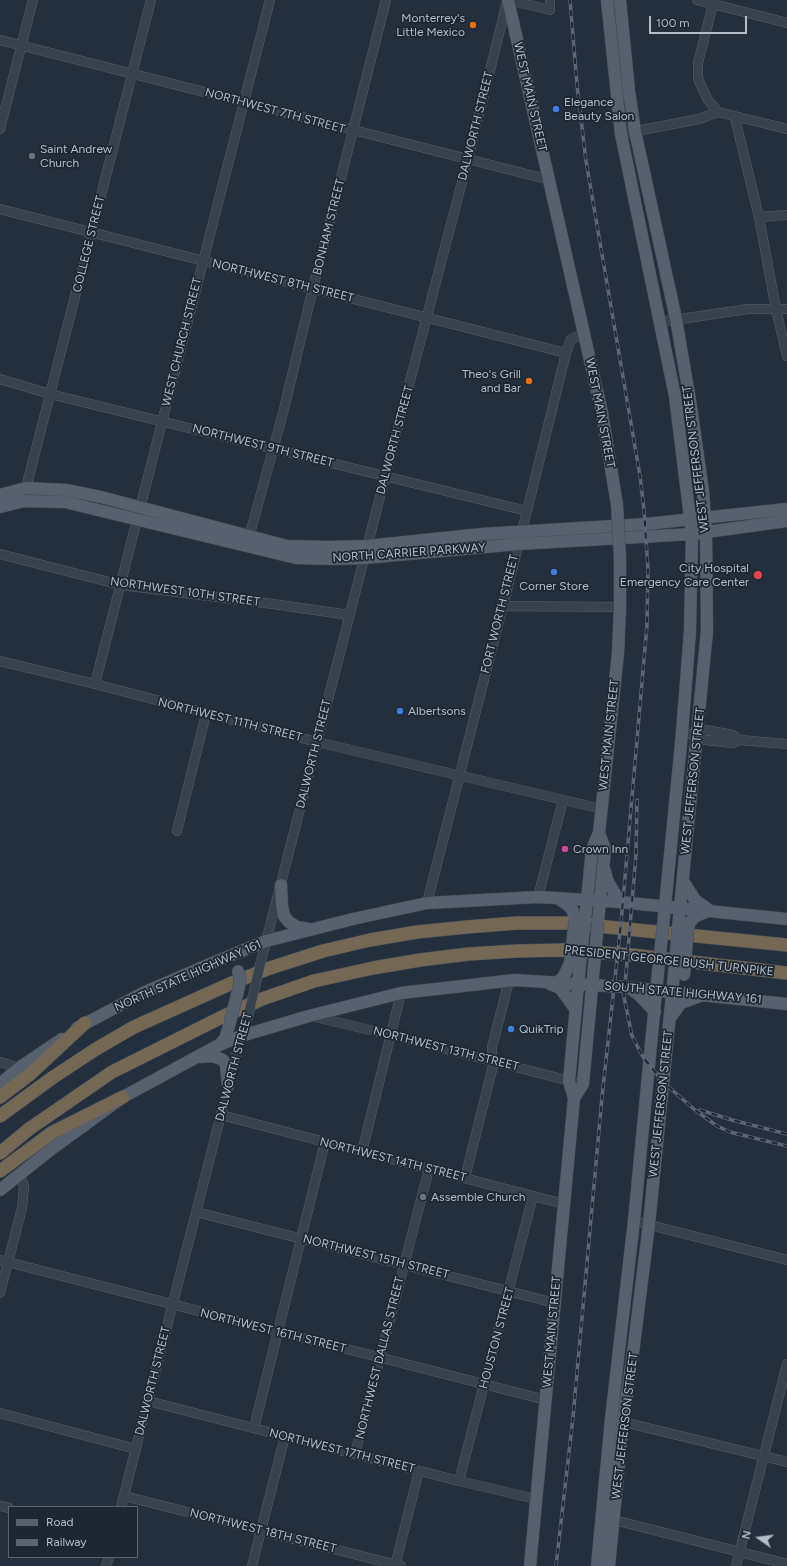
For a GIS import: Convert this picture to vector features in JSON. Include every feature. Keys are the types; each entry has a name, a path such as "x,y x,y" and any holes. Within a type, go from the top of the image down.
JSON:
{"highway":[{"path":"0,1116 52,1078 96,1049 134,1027 232,982 323,951 370,940 417,932 467,927 517,923 567,923 787,945"},
{"name":"PRESIDENT GEORGE BUSH TURNPIKE","path":"0,1154 29,1129 112,1072 262,999 322,980 420,960 468,954 564,950 632,955 787,973"},
{"path":"0,1097 29,1075 85,1023"},
{"path":"0,1171 53,1132 122,1097"}],"main road":[{"name":"WEST MAIN STREET","path":"508,0 602,413 617,505 620,557 620,607 617,660 600,833 592,849 587,899 580,920 575,964 578,984 569,1081 574,1098 530,1566"},
{"name":"WEST JEFFERSON STREET","path":"597,1566 617,1421 634,1221 682,733 690,630 692,534 675,396 621,134 607,0"},
{"name":"WEST JEFFERSON STREET","path":"609,1566 614,1520 617,1421 633,1353 649,1224 672,991 679,974 683,929 681,908 683,881 707,631 706,532 703,491 695,432 676,319 635,131 628,83 620,0"},
{"path":"634,197 649,194"},
{"path":"641,231 656,228"},
{"name":"NORTH CARRIER PARKWAY","path":"0,495 26,488 67,490 101,497 139,514"},
{"name":"NORTH CARRIER PARKWAY","path":"0,507 24,501 66,502 139,514 248,542 296,558 364,558 518,544 692,534 787,521"},
{"name":"NORTH CARRIER PARKWAY","path":"248,542 287,546 367,546 421,540 690,520 787,509"},
{"name":"WEST MAIN STREET","path":"574,1098 583,1084 604,865 605,849 600,833"},
{"path":"604,865 607,880 620,902"},
{"path":"580,920 563,899 578,890 589,877"},
{"path":"683,881 695,900 710,911"},
{"path":"281,884 284,916 289,922 297,927 309,929"},
{"name":"NORTH STATE HIGHWAY 161","path":"0,1084 19,1068 85,1023 143,993 266,942 309,929 427,903 538,897 587,899"},
{"path":"587,899 787,920"},
{"path":"683,929 696,916 710,911"},
{"path":"210,964 226,963 234,966 238,971 240,980 225,1039 217,1046"},
{"path":"557,982 575,964"},
{"path":"679,974 688,985 703,994"},
{"path":"0,1190 19,1174 122,1097 217,1046 241,1036 309,1016 401,993 509,981 578,984"},
{"path":"545,982 560,988 569,998 576,1010"},
{"name":"SOUTH STATE HIGHWAY 161","path":"578,984 672,991 787,1004"},
{"path":"630,988 639,995 654,1012"},
{"path":"669,1019 682,1004 703,994"},
{"path":"196,1058 207,1056 223,1060 226,1064 228,1086"}],"street":[{"path":"0,129 33,0"},
{"name":"COLLEGE STREET","path":"26,488 151,0"},
{"name":"WEST CHURCH STREET","path":"95,684 270,0"},
{"name":"BONHAM STREET","path":"248,542 274,449 386,0"},
{"path":"508,0 550,10 550,0"},
{"name":"DALWORTH STREET","path":"121,1506 228,1086 241,1036 248,1017 384,477 427,318 508,0"},
{"path":"697,0 713,2 787,23"},
{"path":"713,2 698,63 698,79 708,100 718,112 735,118 787,129"},
{"name":"NORTHWEST 7TH STREET","path":"0,40 550,180"},
{"path":"701,119 707,110 708,100"},
{"path":"621,134 701,119 718,112"},
{"path":"735,118 759,217 776,309 787,356"},
{"path":"740,135 747,124 752,121"},
{"name":"NORTHWEST 8TH STREET","path":"0,209 566,353"},
{"path":"759,217 787,215"},
{"path":"660,322 748,309 787,309"},
{"name":"FORT WORTH STREET","path":"427,903 566,353 571,339 585,334"},
{"name":"NORTHWEST 9TH STREET","path":"0,379 50,394 527,511"},
{"name":"NORTHWEST 10TH STREET","path":"0,554 121,585 349,615"},
{"path":"502,606 620,607"},
{"name":"NORTHWEST 11TH STREET","path":"0,661 318,742 602,809"},
{"path":"177,830 206,714"},
{"path":"682,733 698,735 706,730 733,735 740,740 787,744"},
{"path":"538,897 563,800"},
{"path":"465,1178 494,1062 492,1057 492,1047 509,981"},
{"path":"362,1152 401,993"},
{"name":"NORTHWEST 13TH STREET","path":"309,1016 391,1035 583,1084"},
{"path":"0,1062 19,1068"},
{"name":"NORTHWEST 14TH STREET","path":"221,1116 564,1204"},
{"path":"254,1428 325,1142"},
{"name":"NORTHWEST DALLAS STREET","path":"355,1454 429,1169"},
{"path":"0,1293 4,1261 22,1208 24,1186 19,1174"},
{"name":"HOUSTON STREET","path":"459,1481 533,1196"},
{"name":"NORTHWEST 15TH STREET","path":"196,1212 509,1290 555,1303"},
{"path":"634,1221 787,1260"},
{"name":"NORTHWEST 16TH STREET","path":"4,1261 546,1400"},
{"path":"736,1566 787,1364"},
{"name":"NORTHWEST 17TH STREET","path":"148,1401 419,1471 536,1499"},
{"path":"0,1413 136,1449"},
{"path":"617,1421 787,1462"},
{"path":"252,1566 285,1436"},
{"path":"397,1566 419,1471"},
{"name":"NORTHWEST 18TH STREET","path":"124,1496 397,1566"},
{"path":"614,1520 787,1564"}],"railway":[{"path":"556,1566 573,1417 602,1097 621,923 647,625 648,569 640,476 586,161 577,85 570,0"},
{"path":"637,800 636,855 624,997 632,1036 643,1057 663,1082 695,1110 717,1126 730,1132 787,1146"},
{"path":"700,1110 787,1134"}],"place":[{"name":"Monterrey's Little Mexico","path":"473,25"},
{"name":"Elegance Beauty Salon","path":"556,109"},
{"name":"Saint Andrew Church","path":"32,156"},
{"name":"Theo's Grill and Bar","path":"529,381"},
{"name":"Corner Store","path":"554,572"},
{"name":"City Hospital Emergency Care Center","path":"758,575"},
{"name":"Albertsons","path":"400,711"},
{"name":"Crown Inn","path":"565,849"},
{"name":"QuikTrip","path":"511,1029"},
{"name":"Assemble Church","path":"423,1197"}]}
